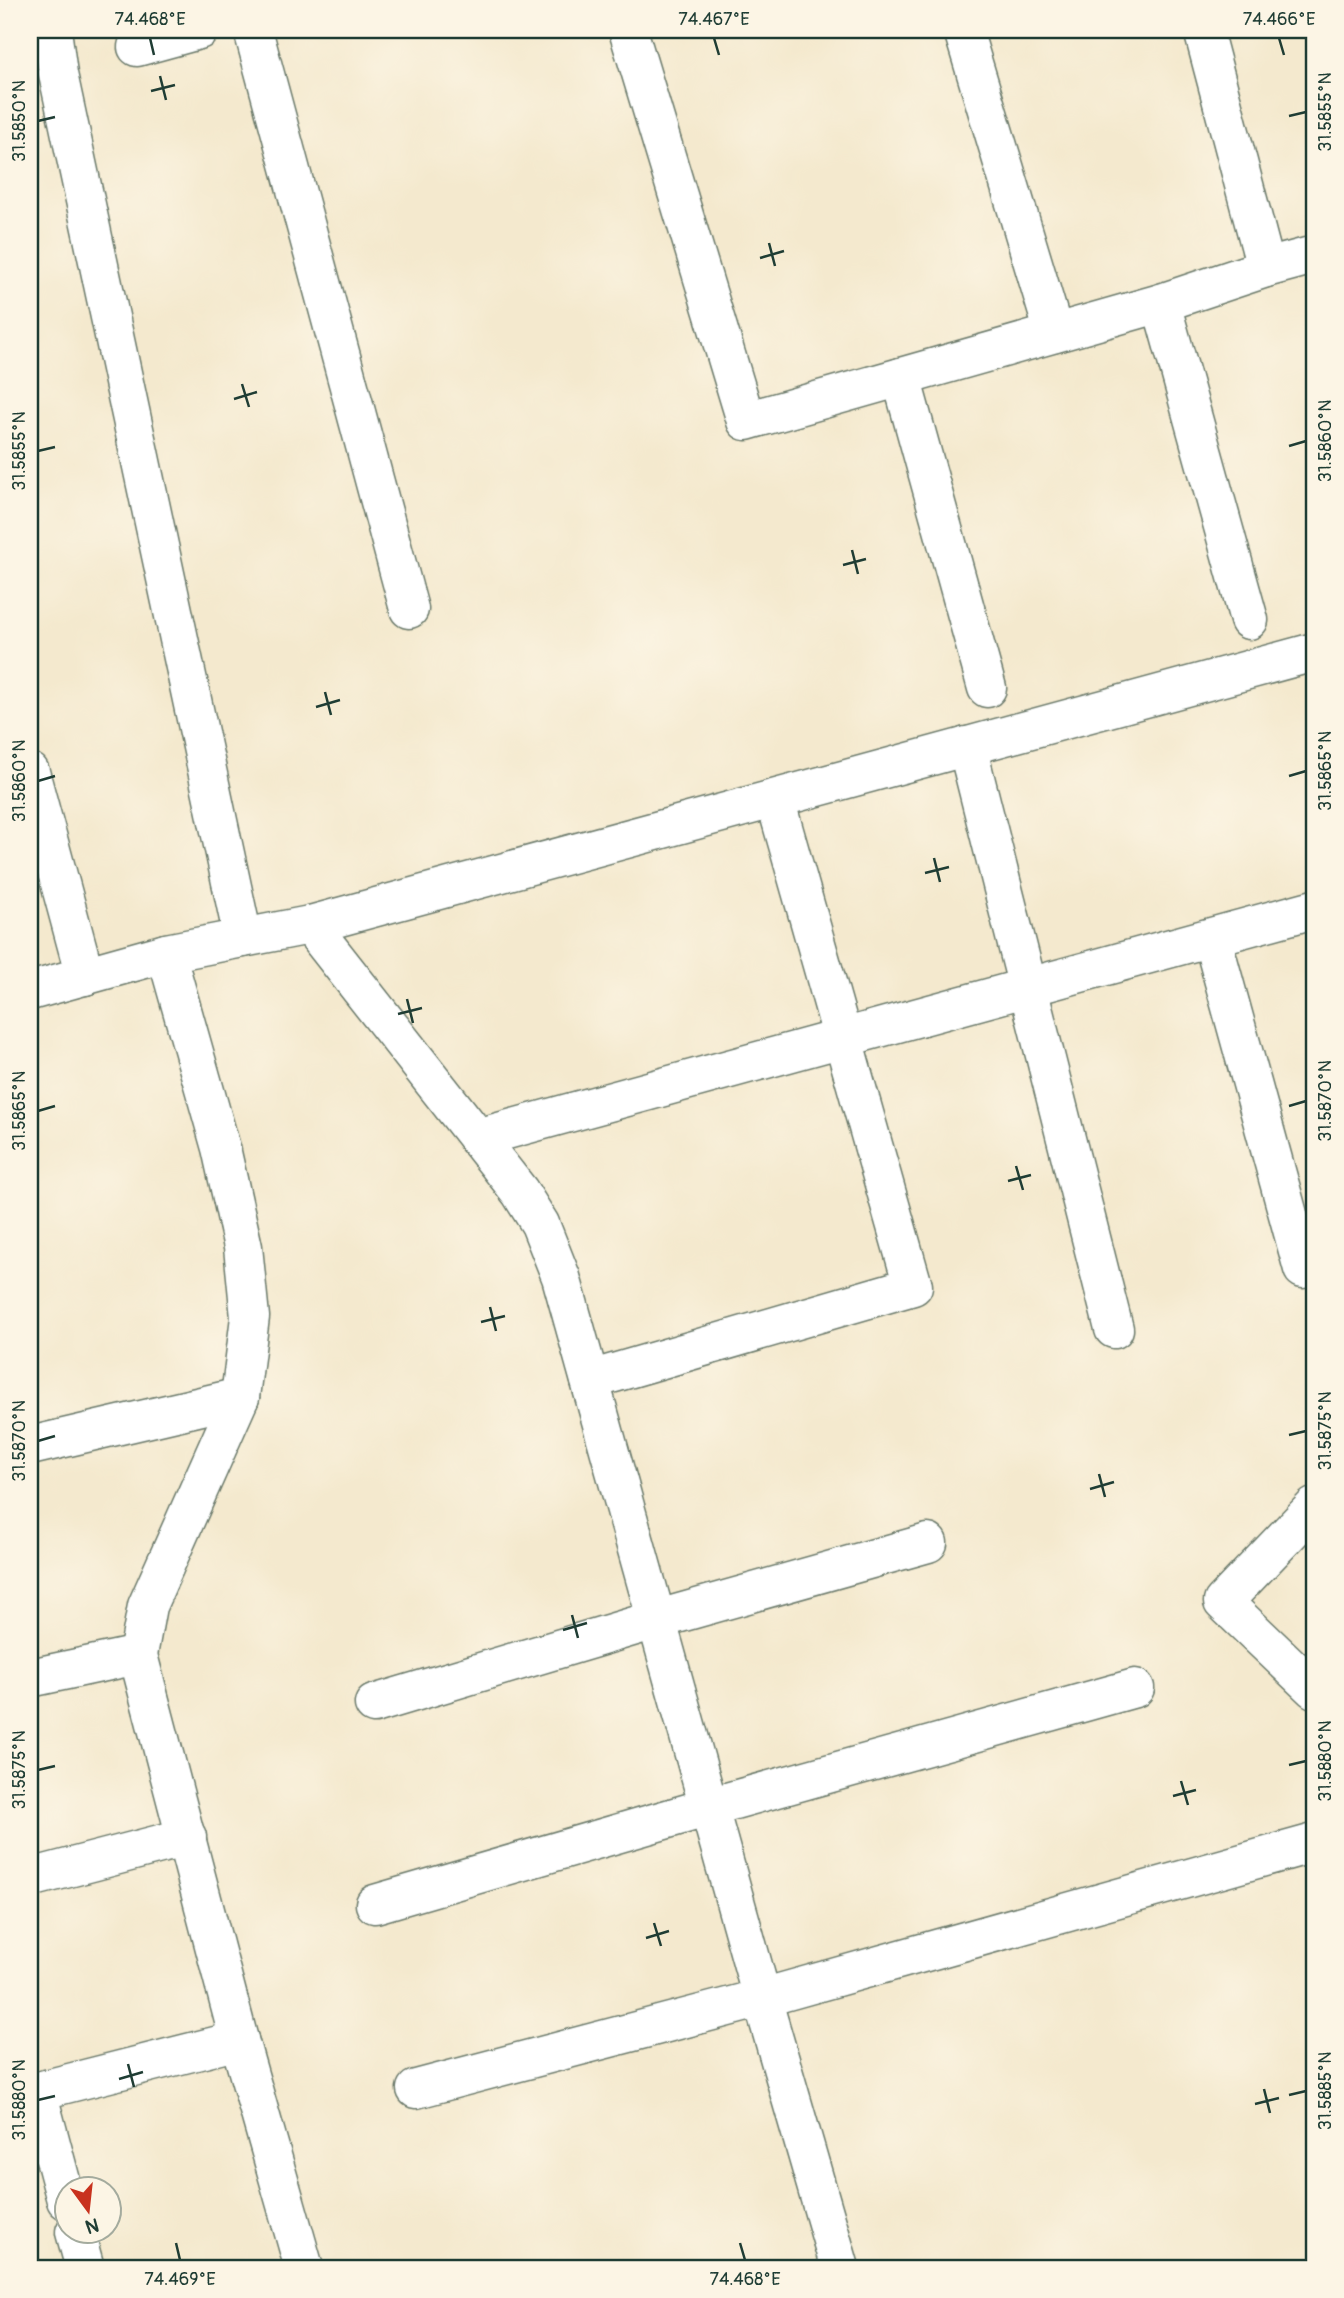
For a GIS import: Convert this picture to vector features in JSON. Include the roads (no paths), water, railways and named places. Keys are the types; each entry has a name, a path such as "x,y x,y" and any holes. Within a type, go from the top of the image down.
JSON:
{"street":[{"path":"52,30 58,74 243,938"},
{"path":"137,47 199,30"},
{"path":"253,30 409,609"},
{"path":"628,30 746,421 1161,303 1266,268 1314,256"},
{"path":"963,30 1054,333"},
{"path":"1203,30 1266,268"},
{"path":"1161,303 1249,620"},
{"path":"901,377 987,688"},
{"path":"30,991 166,953 310,925 1314,652"},
{"path":"967,746 1114,1328"},
{"path":"30,772 36,819 85,976"},
{"path":"590,1380 913,1286 775,799"},
{"path":"477,1138 1314,909"},
{"path":"310,925 520,1192 540,1224 561,1278 655,1620 840,2268"},
{"path":"1212,938 1303,1269"},
{"path":"166,953 221,1148 243,1247 250,1317 240,1397 147,1606 138,1655 239,2040 304,2268"},
{"path":"30,1446 240,1397"},
{"path":"1314,1507 1223,1602 1314,1689"},
{"path":"373,1704 655,1620 928,1543"},
{"path":"30,1678 138,1655"},
{"path":"375,1904 1135,1688"},
{"path":"30,1878 187,1837"},
{"path":"416,2089 762,1998 1314,1843"},
{"path":"59,2176 33,2092 239,2040"},
{"path":"79,2246 85,2268"}]}
